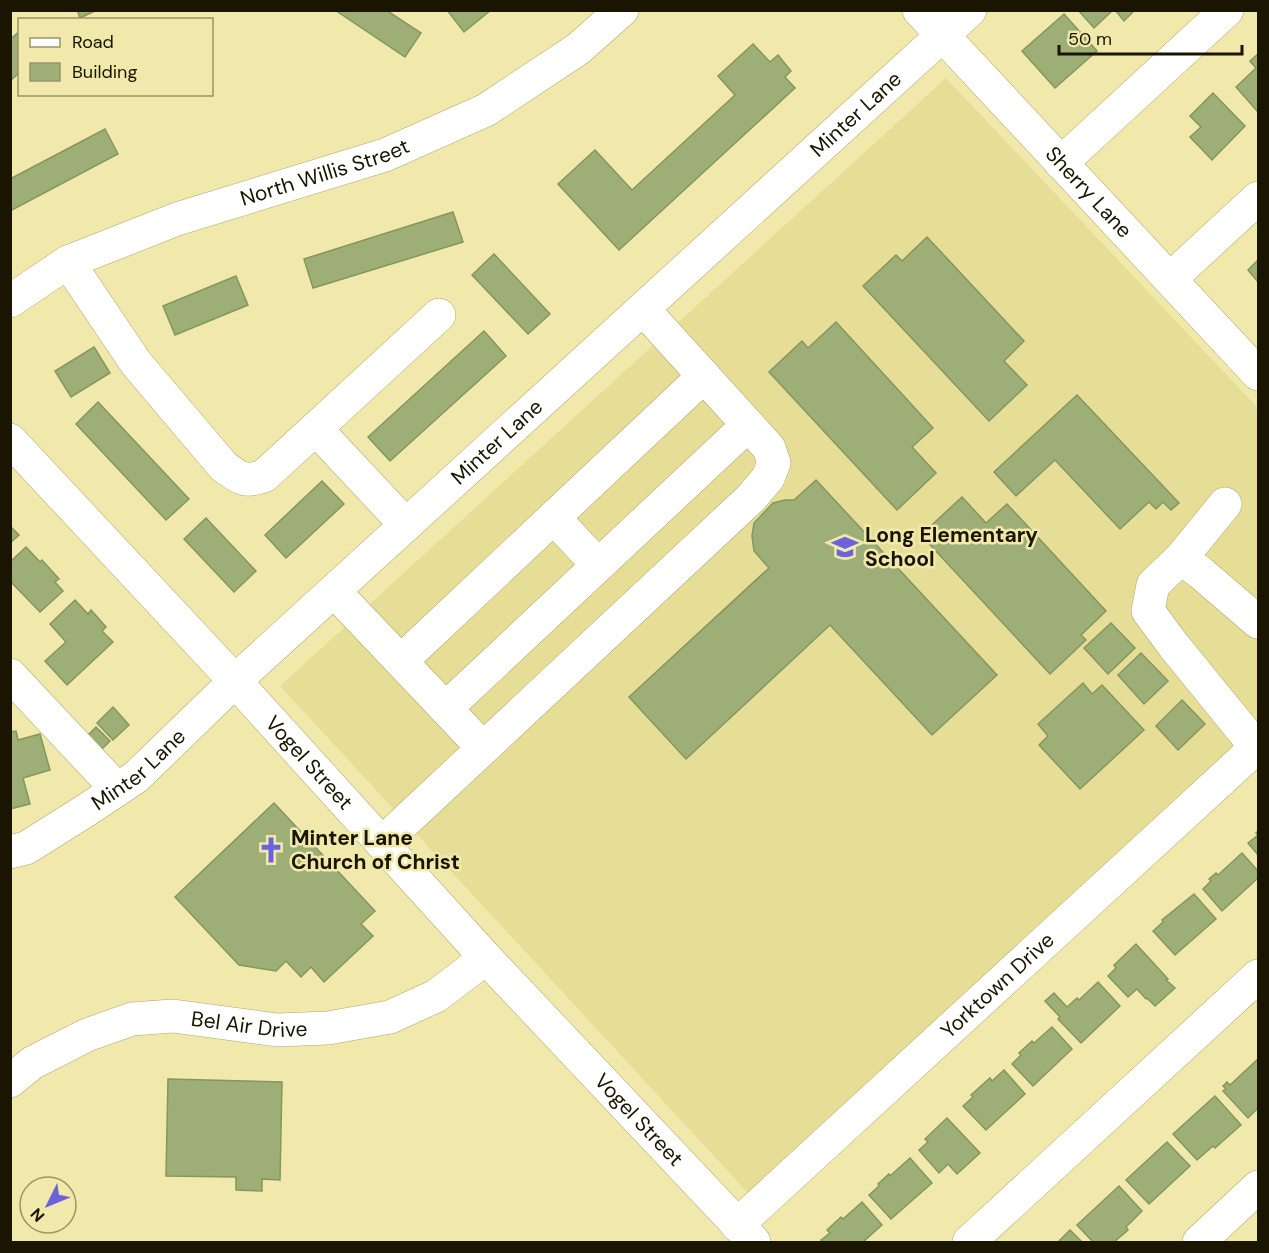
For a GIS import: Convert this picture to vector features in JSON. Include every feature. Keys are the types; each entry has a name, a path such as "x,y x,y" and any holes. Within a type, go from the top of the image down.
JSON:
{"street":[{"name":"North Willis Street","path":"10,301 68,262 177,219 385,155 486,110 578,49 622,10"},
{"name":"Sherry Lane","path":"919,10 1258,374"},
{"name":"Minter Lane","path":"10,852 26,848 136,777 235,681 970,10"},
{"path":"1061,163 1227,10"},
{"path":"1170,279 1258,198"},
{"path":"68,262 136,363 224,467 240,478 252,480 264,477 439,315"},
{"path":"381,843 751,498 768,478 774,463 769,448 643,309"},
{"path":"401,661 704,376"},
{"path":"446,708 748,425"},
{"path":"316,429 406,525"},
{"name":"Vogel Street","path":"10,441 235,681 486,958 745,1234"},
{"path":"1225,504 1181,558 1153,585 1148,611 1258,747"},
{"path":"554,518 598,565"},
{"path":"1181,558 1258,622"},
{"path":"334,591 483,748"},
{"path":"10,675 117,789"},
{"name":"Yorktown Drive","path":"745,1234 1258,747"},
{"name":"Bel Air Drive","path":"10,1081 32,1063 87,1035 132,1019 172,1016 276,1030 328,1028 390,1017 436,996 486,958"},
{"path":"969,1242 1258,976"},
{"path":"1199,1242 1258,1187"}],"shaded area":[{"name":"Long Elementary School","path":"946,78 1258,408 1258,723 749,1194 280,686"}],"building":[{"path":"77,10 97,10 80,18"},
{"path":"335,10 386,10 421,33 405,57"},
{"path":"447,10 491,10 464,32"},
{"path":"1078,10 1113,10 1094,28"},
{"path":"1115,10 1135,10 1124,21"},
{"path":"1064,14 1097,51 1055,88 1022,51"},
{"path":"18,33 18,74 10,81 10,39"},
{"path":"753,44 770,62 778,55 791,71 785,77 795,88 619,250 558,184 595,150 632,190 735,95 718,76"},
{"path":"1258,54 1258,112 1236,87 1256,68 1250,61"},
{"path":"1213,93 1245,126 1212,160 1190,137 1201,127 1190,116"},
{"path":"105,129 118,154 10,211 10,179"},
{"path":"453,212 463,242 313,288 304,259"},
{"path":"927,237 1024,341 1004,361 1027,385 989,421 863,286 896,255 902,261"},
{"path":"494,254 550,314 528,334 472,275"},
{"path":"1258,260 1258,282 1248,270"},
{"path":"236,276 248,305 175,335 163,306"},
{"path":"836,322 933,428 912,447 936,473 897,510 769,372 802,341 808,348"},
{"path":"484,331 506,356 390,461 368,437"},
{"path":"94,347 110,373 71,397 55,371"},
{"path":"1077,395 1179,503 1171,510 1163,502 1156,509 1149,502 1120,529 1055,460 1016,496 994,472"},
{"path":"98,402 189,499 166,520 76,424"},
{"path":"816,480 997,675 932,735 830,625 686,759 629,697 769,568 754,551 752,536 754,523 773,503 794,500"},
{"path":"322,481 344,504 286,558 265,535"},
{"path":"962,497 986,523 1007,504 1106,611 1081,635 1086,640 1050,674 921,535"},
{"path":"206,518 256,571 234,592 184,539"},
{"path":"10,526 19,535 10,543"},
{"path":"26,547 40,562 42,560 59,579 55,582 63,591 40,612 10,581 10,562"},
{"path":"75,600 88,614 91,610 106,627 102,631 113,642 67,685 45,661 66,642 50,624"},
{"path":"1111,623 1135,648 1108,674 1084,648"},
{"path":"1141,653 1168,681 1144,704 1118,675"},
{"path":"1083,683 1092,694 1102,685 1144,730 1080,789 1039,745 1048,736 1038,724"},
{"path":"1182,700 1205,724 1178,750 1156,726"},
{"path":"113,707 129,725 113,740 97,723"},
{"path":"96,727 110,741 101,750 87,736"},
{"path":"16,731 18,740 40,734 50,770 23,778 30,804 10,809 10,732"},
{"name":"Minter Lane Church of Christ","path":"274,803 375,911 361,924 373,936 324,982 311,967 301,977 286,961 276,971 239,965 175,897"},
{"path":"1258,835 1258,855 1248,843"},
{"path":"1242,853 1258,871 1258,878 1222,911 1203,889 1211,881 1209,879 1216,873 1218,875"},
{"path":"1194,894 1216,919 1175,955 1153,931 1163,922 1162,920"},
{"path":"1136,944 1175,988 1155,1006 1137,989 1128,997 1108,976 1116,968 1114,965"},
{"path":"1098,982 1120,1006 1081,1043 1058,1019 1060,1017 1045,1001 1054,993 1067,1007 1077,998 1079,1000"},
{"path":"1052,1027 1072,1049 1033,1086 1012,1064 1021,1055 1019,1053"},
{"path":"1258,1059 1258,1108 1248,1118 1223,1091 1226,1089 1223,1086 1227,1082 1230,1085"},
{"path":"1004,1070 1025,1094 986,1130 963,1106 973,1097 971,1095 990,1078 992,1081"},
{"path":"168,1079 282,1082 280,1180 262,1179 262,1191 236,1190 236,1177 166,1176"},
{"path":"1215,1096 1241,1125 1215,1148 1213,1146 1197,1160 1173,1134"},
{"path":"947,1118 980,1153 957,1174 948,1164 939,1173 919,1150 928,1142 925,1139"},
{"path":"1167,1142 1190,1166 1149,1204 1126,1180"},
{"path":"910,1158 932,1183 891,1219 869,1195 889,1174 890,1176"},
{"path":"1119,1186 1142,1211 1126,1227 1128,1230 1114,1242 1093,1242 1077,1225"},
{"path":"862,1202 882,1225 863,1242 823,1242 821,1240 830,1233 827,1230 841,1217 843,1219"},
{"path":"1070,1230 1082,1242 1058,1242"}],"place":[{"name":"Long Elementary School","path":"845,547"},
{"name":"Minter Lane Church of Christ","path":"271,850"}]}
